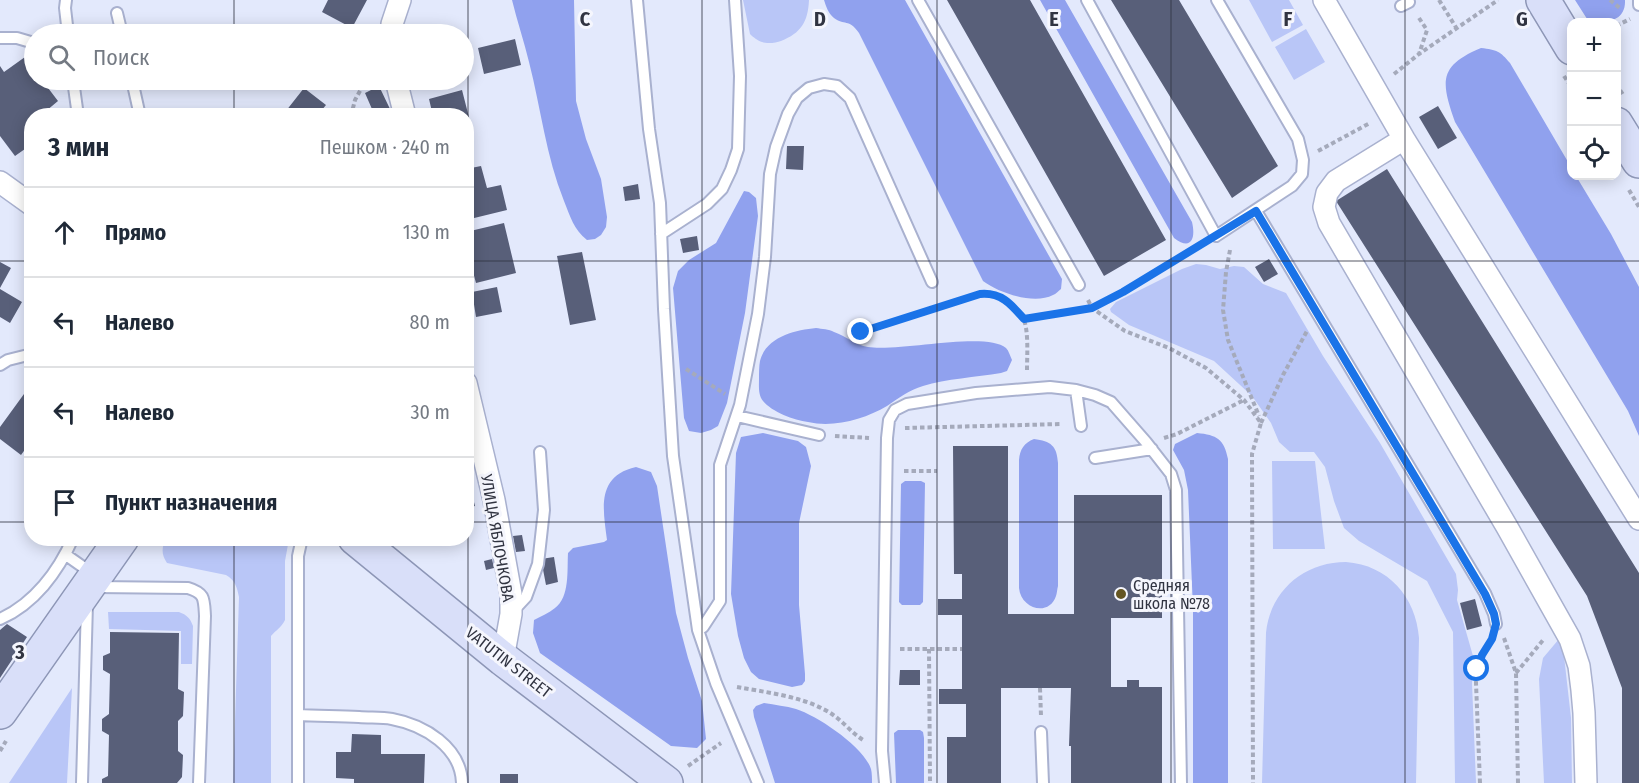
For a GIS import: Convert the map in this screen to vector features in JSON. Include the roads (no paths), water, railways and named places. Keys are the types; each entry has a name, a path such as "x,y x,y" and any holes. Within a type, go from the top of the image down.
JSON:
{"main road":[{"path":"1543,0 1567,40"},
{"path":"1618,126 1639,161"},
{"path":"0,712 116,546"},
{"name":"VATUTIN STREET","path":"365,546 504,658 666,783"}],"street":[{"path":"393,24 400,0"},
{"path":"1324,0 1404,139 1639,519"},
{"path":"398,90 403,108"},
{"path":"1404,139 1336,181 1328,193 1324,207 1329,223 1570,639 1579,666 1584,713 1586,783"},
{"path":"0,182 24,199"},
{"name":"УЛИЦА ЯБЛОЧКОВА","path":"474,417 501,533 511,594 511,614 504,658"}],"lane":[{"path":"637,0 649,129 660,203 673,456 698,630 716,683 758,783"},
{"path":"661,234 707,204 722,189 738,149 740,76 735,0"},
{"path":"918,0 1079,285"},
{"path":"1087,0 1216,236 1292,186 1302,174 1303,160 1298,139 1217,0"},
{"path":"1639,0 1639,5"},
{"path":"63,3 66,24"},
{"path":"117,13 120,24"},
{"path":"0,38 24,40"},
{"path":"698,630 703,627 720,601 720,465 739,410 758,314 771,174 776,147 788,114 797,98 809,88 824,84 837,86 850,98 932,282"},
{"path":"75,90 77,108"},
{"path":"134,90 138,108"},
{"path":"1256,211 1485,594 1496,624"},
{"path":"0,365 8,360 24,356"},
{"path":"885,783 882,751 889,420 895,410 907,404 976,393 1050,387 1076,390 1111,402 1171,474 1176,490 1180,783"},
{"path":"1076,390 1081,426"},
{"path":"739,410 819,435"},
{"path":"1095,458 1114,456 1149,446"},
{"path":"511,614 526,597 537,564 544,510 540,452"},
{"path":"0,619 35,597 70,546"},
{"path":"298,783 298,556 300,546"},
{"path":"66,555 92,581 188,588 198,591 204,600 199,783"},
{"path":"82,783 92,581"},
{"path":"298,715 390,718 413,725 436,737 452,752 462,772 462,783"},
{"path":"1041,732 1043,783"}],"place":[{"name":"Средняя школа №78","path":"1121,594"}]}
